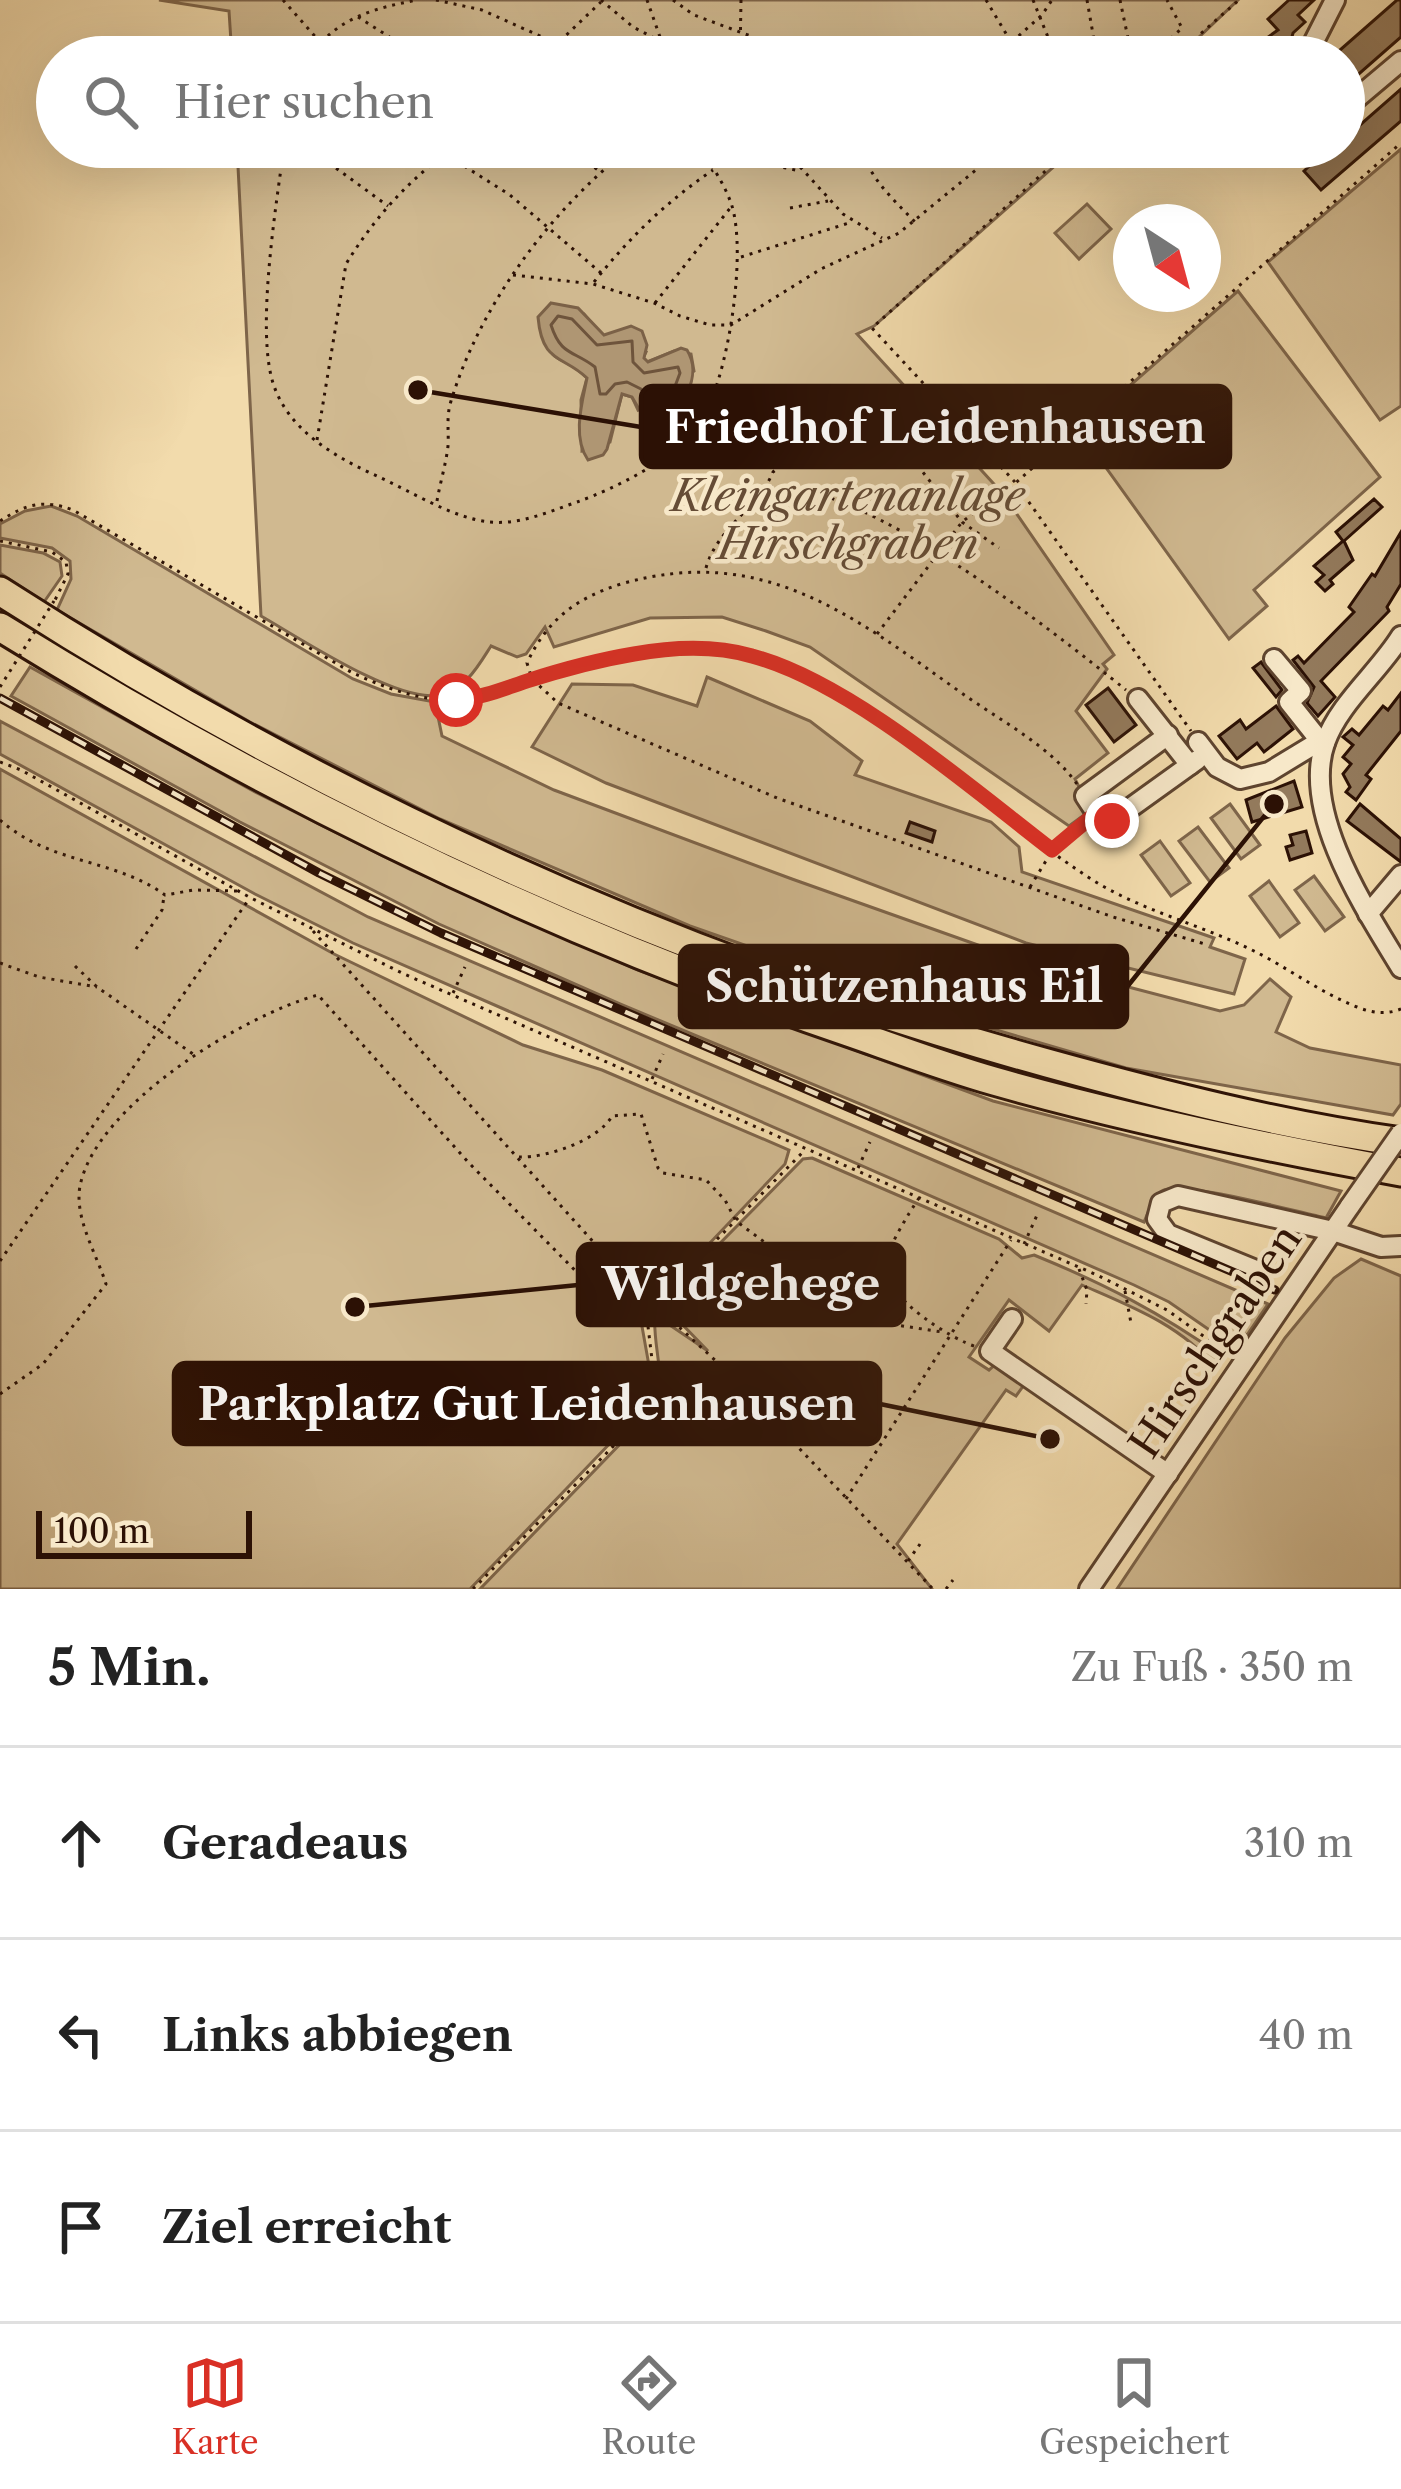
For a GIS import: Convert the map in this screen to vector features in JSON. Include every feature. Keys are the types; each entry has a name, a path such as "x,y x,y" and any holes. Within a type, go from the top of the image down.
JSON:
{"highway":[{"path":"0,591 92,650 403,820 556,890 732,961 920,1028 1122,1084 1353,1135 1401,1137"},
{"path":"0,627 138,710 389,845 545,917 707,983 989,1080 1136,1119 1401,1172"},
{"path":"1308,1155 1401,1186"}],"street":[{"path":"1317,36 1335,0"},
{"path":"1365,91 1401,61"},
{"path":"1138,699 1168,735 1227,774 1250,778 1322,742 1401,636"},
{"path":"1274,659 1300,691 1289,702 1322,742 1322,790 1337,857 1401,968"},
{"path":"1168,735 1085,796 1102,822 1112,821 1198,754"},
{"path":"1368,914 1401,874"},
{"name":"Hirschgraben","path":"1089,1589 1401,1137"},
{"path":"1256,1270 1168,1234 1156,1219 1161,1203 1178,1196 1333,1231 1391,1246 1401,1262"},
{"path":"1012,1319 990,1351 1168,1474"}],"path":[{"path":"283,0 315,36"},
{"path":"328,36 374,8 417,0"},
{"path":"436,0 482,10 543,36"},
{"path":"566,36 602,0 648,36"},
{"path":"647,0 661,36"},
{"path":"673,0 694,16 750,36"},
{"path":"739,36 741,0"},
{"path":"986,0 1008,36"},
{"path":"1033,0 1049,36"},
{"path":"1017,36 1052,0"},
{"path":"1087,0 1093,36"},
{"path":"1120,0 1128,36"},
{"path":"1167,0 1182,28 1173,36"},
{"path":"1198,36 1239,0"},
{"path":"356,16 388,36"},
{"path":"877,634 962,522 1401,143"},
{"path":"282,168 267,333 271,371 288,411 317,442 357,467 484,521 513,523 595,495 640,472 697,429 708,409 731,325 738,258 733,206 714,170 645,224 593,284"},
{"path":"335,168 388,207"},
{"path":"317,442 346,264 424,168"},
{"path":"467,168 510,195 602,273"},
{"path":"596,168 600,171"},
{"path":"436,502 452,400 478,337 513,275 604,168"},
{"path":"786,168 801,171"},
{"path":"799,168 854,221 884,239"},
{"path":"869,168 915,222"},
{"path":"513,275 593,284 710,325 731,325 821,269 915,222 979,168"},
{"path":"1049,168 872,328 1014,481 1198,754"},
{"path":"790,208 830,200"},
{"path":"654,303 733,206"},
{"path":"738,258 854,221"},
{"path":"706,570 718,541 750,501 768,487 773,472 863,396 962,522 999,548"},
{"path":"1003,494 1014,481"},
{"path":"768,487 800,488 846,503 936,552 1138,699"},
{"path":"0,521 25,505 38,503 74,510 351,672 435,700 477,699 632,654 714,649 756,656 810,680 867,714 1091,879 1256,952 1356,1007 1379,1013 1401,1010"},
{"path":"0,542 52,552 66,562 68,574 0,687"},
{"path":"1085,796 1071,775 1044,751 847,614 794,588 706,570 651,576 606,589 556,616 527,663 532,680 558,703 777,798 1205,944"},
{"path":"0,762 312,930 1124,1289 1167,1310 1226,1352"},
{"path":"1030,887 1052,850 1096,813"},
{"path":"0,820 41,849 136,877 165,895 194,890 239,892"},
{"path":"136,949 162,910 165,895"},
{"path":"0,1262 250,898"},
{"path":"312,930 625,1277 717,1362 933,1589"},
{"path":"0,963 39,977 97,987"},
{"path":"75,966 97,987 195,1055"},
{"path":"452,995 465,968"},
{"path":"0,1394 43,1364 106,1284 82,1217 80,1186 99,1148 122,1118 176,1066 285,1004 318,995 469,1163 629,1325 646,1318 806,1149"},
{"path":"650,1083 663,1054"},
{"path":"518,1157 539,1157 605,1129 612,1116 640,1114 658,1168 669,1176 706,1180 736,1221 771,1247 812,1259 855,1310 890,1324 942,1332 990,1351"},
{"path":"857,1172 870,1142"},
{"path":"919,1198 884,1264 886,1280 942,1332"},
{"path":"1024,1244 1038,1214"},
{"path":"846,1499 1012,1239"},
{"path":"1078,1268 1087,1290 1086,1304"},
{"path":"1124,1289 1131,1324"},
{"path":"473,1589 641,1418 656,1393 646,1318"},
{"path":"907,1563 920,1544"},
{"path":"946,1589 953,1580"}],"green space":[{"path":"159,0 1238,0 1200,36 231,36 229,11"},
{"path":"1401,149 1401,406 1380,420 1268,262"},
{"path":"238,168 1052,168 874,326 857,334 1003,494 1114,655 1103,664 1107,669 1076,711 1108,753 1075,779 1091,810 1069,826 810,647 722,617 650,618 554,647 545,627 526,654 517,657 491,646 463,683 438,695 398,689 261,616","holes":["543,314 584,314 600,334 646,352 647,362 674,351 691,354 694,371 638,410 632,397 622,394 610,442 582,451 581,400 587,378 551,352"]},
{"path":"1087,204 1111,229 1079,259 1055,233"},
{"path":"1238,291 1380,477 1254,590 1267,606 1229,639 1079,430 1214,312 1221,312 1221,306"},
{"path":"51,506 77,516 353,679 391,694 435,702 442,736 554,790 1006,955 1220,1011 1244,1005 1270,979 1291,997 1276,1032 1310,1048 1401,1065 1401,1104 1393,1115 1126,1068 942,1014 690,926 440,819 250,722 57,610 71,579 70,561 52,548 0,538 0,524 25,511"},
{"path":"0,545 43,553 60,562 62,576 44,602 0,573"},
{"path":"30,667 255,792 411,870 638,970 993,1101 1341,1191 1326,1218 1176,1188 1160,1192 1144,1222 439,924 11,696"},
{"name":"Kleingartenanlage Hirschgraben","path":"707,677 810,721 862,761 855,775 991,822 1019,847 1022,872 1214,938 1210,947 1245,959 1234,994 1026,943 606,783 532,747 572,684 633,685 697,706"},
{"path":"0,721 368,917 1268,1304 1247,1335 1241,1332 1224,1340 1169,1302 1134,1285 353,943 0,754"},
{"path":"0,769 334,954 523,1045 602,1070 789,1150 785,1164 688,1266 638,1304 653,1388 643,1409 470,1589 0,1589"},
{"path":"1230,804 1260,845 1241,859 1211,818"},
{"path":"1198,827 1229,868 1210,882 1179,841"},
{"path":"1160,841 1190,883 1171,896 1141,855"},
{"path":"1314,876 1344,917 1325,931 1295,890"},
{"path":"1269,881 1299,923 1280,937 1250,896"},
{"path":"812,1158 999,1239 1022,1258 1034,1255 1109,1288 1223,1357 1215,1367 1171,1328 1082,1285 1049,1331 1009,1300 969,1357 989,1370 998,1362 1026,1382 1016,1396 1006,1390 897,1544 932,1589 480,1589 652,1411 660,1376 655,1315 708,1351 678,1320 666,1298 803,1159"},
{"path":"1361,1259 1401,1276 1401,1589 1117,1589 1285,1338 1334,1278"}],"water":[{"path":"551,303 578,308 604,335 631,326 642,331 648,362 681,348 687,350 693,371 682,402 656,422 643,416 632,397 622,394 607,449 588,460 579,431 587,378 544,343 538,317"}],"building":[{"path":"1289,0 1314,0 1298,15 1305,22 1292,36 1270,36 1278,30 1268,19"},
{"path":"1401,0 1401,37 1365,69 1365,36 1356,36"},
{"path":"1401,89 1401,121 1365,152 1365,121"},
{"path":"1307,168 1347,168 1321,190 1304,171"},
{"path":"1374,499 1382,507 1344,541 1353,560 1330,580 1333,584 1325,591 1316,582 1324,575 1314,566 1343,541 1336,532"},
{"path":"1401,532 1401,584 1389,611 1321,681 1335,697 1318,716 1307,703 1314,687 1293,660 1298,656 1304,663 1354,612 1349,607 1375,576"},
{"path":"1261,662 1282,690 1276,697 1253,668"},
{"path":"1108,688 1136,725 1114,742 1086,705"},
{"path":"1401,693 1401,731 1366,775 1371,779 1356,800 1346,792 1350,787 1343,774 1351,764 1343,757 1353,745 1343,737 1352,729 1359,735"},
{"path":"1276,706 1293,729 1264,752 1257,743 1237,759 1219,736 1240,720 1246,729"},
{"path":"1294,781 1302,807 1252,822 1246,800"},
{"path":"1360,804 1401,839 1401,862 1347,821"},
{"path":"910,822 935,831 932,842 906,833"},
{"path":"1306,831 1312,853 1290,860 1286,847 1293,845 1290,835"}],"railway":[{"path":"0,698 319,873 441,933 1275,1290"}],"place":[{"name":"Friedhof Leidenhausen","path":"418,390"},
{"name":"Schützenhaus Eil","path":"1274,804"},
{"name":"Wildgehege","path":"355,1307"},
{"name":"Parkplatz Gut Leidenhausen","path":"1050,1439"}],"route":[{"path":"456,700 477,699 632,654 692,648 736,652 783,667 838,695 1052,850 1096,813 1102,822 1112,821"}]}
